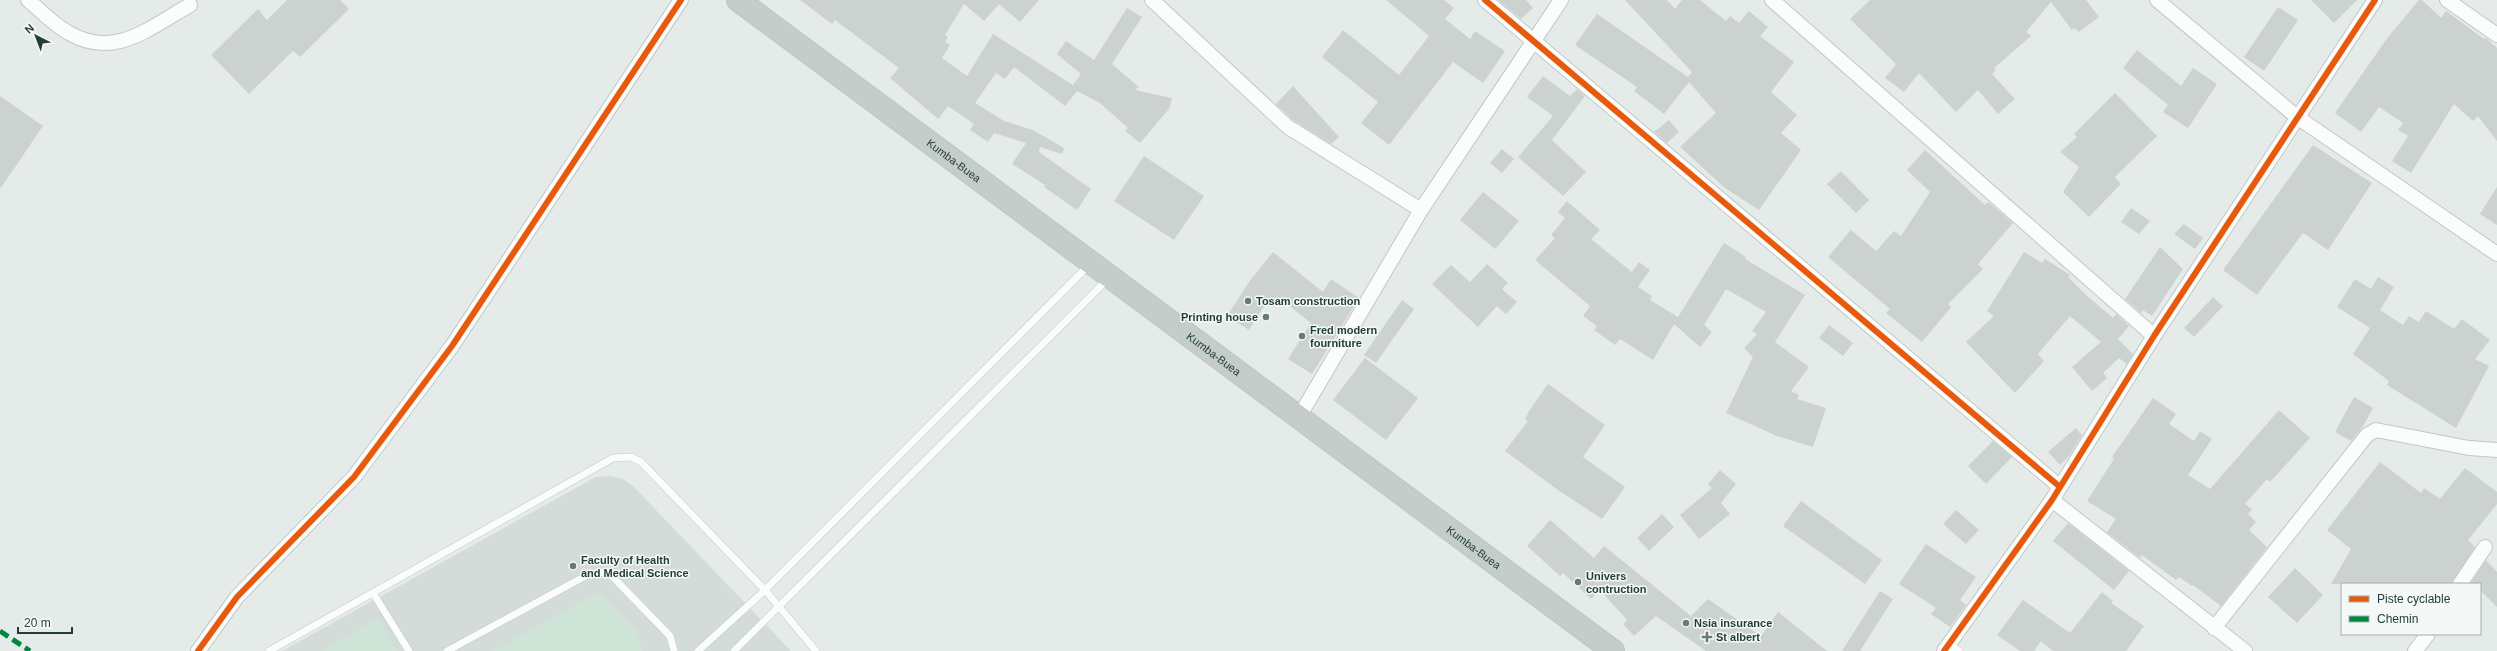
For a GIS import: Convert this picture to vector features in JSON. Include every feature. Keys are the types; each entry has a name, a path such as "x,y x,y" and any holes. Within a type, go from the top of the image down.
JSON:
{"highway":[{"name":"Kumba-Buea","path":"738,0 1090,264 1299,417 1613,651"}],"street":[{"path":"28,0 68,32 90,43 109,44 124,42 190,5"},
{"path":"198,651 237,597 354,477 452,346 681,0"},
{"path":"1152,0 1288,127 1422,210"},
{"path":"1484,0 2060,487"},
{"path":"1299,417 1422,210 1561,0"},
{"path":"1772,0 2154,336"},
{"path":"2157,0 2297,117 2497,254"},
{"path":"1950,649 2052,500 2154,336 2375,0"},
{"path":"2447,0 2497,35"},
{"path":"2214,628 2367,435 2376,430 2469,448 2497,450"},
{"path":"2052,500 2245,651"},
{"path":"2461,583 2485,547"},
{"path":"2415,651 2427,635"}],"lane":[{"path":"698,651 765,590 1090,264"},
{"path":"734,651 779,608 1109,278"},
{"path":"269,651 613,458 631,457 641,462 765,590 816,651"},
{"path":"447,651 591,573 608,572 670,636 674,651"},
{"path":"373,593 409,651"}],"shaded area":[{"name":"Faculty of Health and Medical Science","path":"609,476 623,479 634,487 791,651 282,651 596,477"}],"green space":[{"path":"599,592 638,632 642,651 493,651"},
{"path":"378,618 398,651 323,651"}],"building":[{"path":"287,0 340,0 349,9 300,57 293,51 249,94 211,55 258,9 267,20"},
{"path":"800,0 1039,0 1020,22 999,4 984,21 964,4 945,35 948,37 945,42 950,45 942,58 967,76 993,34 1073,85 1081,74 1057,54 1066,41 1094,60 1127,8 1142,17 1112,64 1139,87 1135,90 1172,98 1169,109 1140,143 1125,131 1128,128 1100,103 1077,91 1065,106 1014,67 1005,79 996,73 975,103 1004,121 1033,130 1064,148 1062,154 1040,147 1039,152 1091,189 1077,210 1044,187 1045,185 1012,164 1026,143 994,133 988,142 970,130 974,124 948,106 938,119 890,78 899,68 835,20 832,24"},
{"path":"1386,0 1444,0 1454,8 1445,19 1470,39 1475,31 1505,51 1483,83 1453,62 1389,145 1361,123 1378,102 1322,57 1343,30 1399,75 1429,36"},
{"path":"1498,0 1526,0 1533,8 1521,19"},
{"path":"1625,0 1667,0 1675,9 1682,0 1700,0 1726,21 1730,16 1739,23 1749,11 1768,27 1760,36 1794,62 1771,92 1797,115 1781,133 1801,150 1759,210 1725,188 1680,147 1716,113 1689,82 1664,114 1634,91 1637,87 1575,45 1597,14 1688,77 1692,72"},
{"path":"1870,0 2086,0 2099,17 2079,32 2074,28 2072,30 2051,2 2026,32 2031,36 1994,68 1996,70 1992,74 2015,99 1998,114 1978,90 1956,112 1919,73 1904,92 1885,78 1896,64 1850,19"},
{"path":"2311,0 2357,0 2334,23"},
{"path":"2419,0 2422,0 2441,18 2446,11 2484,39 2486,38 2497,48 2497,141 2478,116 2473,121 2454,104 2411,173 2392,161 2408,136 2398,130 2403,123 2379,107 2361,132 2335,113 2388,37"},
{"path":"2278,7 2298,20 2264,71 2244,57"},
{"path":"2137,50 2181,86 2193,68 2217,84 2188,128 2163,112 2168,105 2123,68"},
{"path":"1543,76 1570,96 1577,89 1585,96 1552,140 1586,172 1563,196 1518,157 1553,116 1527,97"},
{"path":"1293,86 1339,137 1331,144 1293,120 1276,104"},
{"path":"2115,93 2157,136 2115,177 2121,184 2089,217 2063,192 2079,167 2060,152 2077,137 2074,134"},
{"path":"0,96 43,126 0,189"},
{"path":"1669,120 1679,132 1667,143 1654,132"},
{"path":"2313,145 2372,183 2328,250 2303,233 2257,295 2223,270"},
{"path":"1502,149 1514,159 1502,173 1490,163"},
{"path":"1925,150 1985,205 1988,202 2013,223 1978,264 1983,269 1948,304 1951,307 1922,342 1886,313 1890,309 1828,257 1851,230 1876,251 1894,231 1901,236 1930,192 1907,170"},
{"path":"1144,156 1204,196 1174,240 1114,201"},
{"path":"1841,171 1869,200 1856,213 1827,184"},
{"path":"2497,187 2497,225 2480,214"},
{"path":"1483,192 1519,221 1495,249 1460,220"},
{"path":"1567,201 1600,230 1591,239 1632,272 1639,262 1650,270 1638,287 1652,296 1650,300 1678,317 1724,243 1746,257 1745,259 1805,295 1775,342 1809,367 1791,391 1799,395 1797,399 1826,408 1813,447 1777,436 1726,413 1753,357 1744,348 1757,334 1752,331 1766,312 1726,289 1704,325 1712,332 1700,347 1674,324 1653,360 1620,339 1615,345 1594,330 1597,326 1583,316 1590,306 1535,260 1555,238 1551,235 1565,218 1558,212"},
{"path":"2131,208 2150,221 2139,234 2121,222"},
{"path":"2184,224 2203,238 2195,249 2174,234"},
{"path":"2160,247 2183,269 2152,316 2143,310 2141,313 2125,299"},
{"path":"1273,252 1323,292 1331,279 1359,298 1312,374 1288,359 1311,323 1278,297 1275,301 1270,297 1249,330 1227,316 1249,282"},
{"path":"2024,252 2042,263 2045,259 2070,275 2068,277 2087,296 2113,318 2116,314 2129,326 2118,339 2133,354 2127,364 2119,358 2103,373 2107,378 2092,391 2072,367 2101,342 2070,316 2038,354 2044,361 2015,393 1966,342 1994,316 1987,311"},
{"path":"1487,264 1508,283 1502,289 1517,302 1506,314 1497,306 1478,327 1432,284 1451,265 1470,282"},
{"path":"2378,277 2394,287 2380,310 2403,325 2409,316 2419,322 2426,311 2454,329 2462,319 2490,340 2475,359 2489,366 2456,428 2387,385 2389,381 2353,354 2370,328 2337,307 2355,279 2371,289"},
{"path":"2213,297 2223,306 2194,337 2184,328"},
{"path":"1402,300 1414,309 1376,363 1364,355"},
{"path":"1829,325 1853,343 1843,356 1819,338"},
{"path":"1365,358 1418,398 1386,440 1333,400"},
{"path":"1548,384 1605,425 1583,457 1625,487 1602,519 1558,490 1505,451 1528,421 1525,419 1529,411"},
{"path":"2354,397 2373,408 2362,428 2351,441 2335,432"},
{"path":"2153,398 2176,414 2169,424 2194,441 2200,431 2212,439 2188,475 2210,489 2279,410 2310,438 2270,482 2267,479 2245,504 2252,509 2248,514 2256,522 2249,530 2267,547 2221,606 2193,585 2192,586 2179,577 2176,580 2142,555 2140,558 2107,532 2116,519 2087,501 2114,459 2112,457"},
{"path":"2076,428 2082,435 2069,456 2060,465 2048,452"},
{"path":"1993,441 2012,457 1986,484 1968,466"},
{"path":"2380,462 2421,493 2424,488 2440,499 2465,468 2497,492 2497,504 2468,540 2475,547 2453,583 2331,584 2351,549 2327,530"},
{"path":"1720,470 1736,484 1721,503 1730,514 1699,539 1680,515 1712,488 1708,484"},
{"path":"1801,501 1882,560 1865,584 1783,526"},
{"path":"1956,510 1979,530 1966,544 1943,524"},
{"path":"1662,514 1674,527 1649,551 1637,538"},
{"path":"1550,520 1594,558 1604,546 1691,616 1708,599 1761,636 1778,612 1827,651 1706,651 1656,616 1634,636 1623,624 1627,620 1600,590 1591,599 1563,573 1560,576 1527,546"},
{"path":"2068,523 2129,571 2114,590 2053,541"},
{"path":"1926,544 1976,577 1960,600 1966,605 1950,627 1931,614 1936,608 1899,584"},
{"path":"2486,560 2497,572 2497,607 2481,591 2481,583 2471,583"},
{"path":"2295,568 2323,595 2297,623 2268,597"},
{"path":"1880,591 1893,599 1860,651 1842,651"},
{"path":"2102,592 2113,601 2111,603 2144,626 2126,651 2053,651 2041,641 2034,651 2020,651 1997,635 2023,600 2070,633"}],"marked path":[{"path":"0,631 30,651"}],"cycle path":[{"path":"198,651 237,597 354,477 452,346 681,0"},
{"path":"1485,0 2060,487"},
{"path":"1944,651 2052,500 2154,336 2375,0"}],"place":[{"name":"Tosam construction","path":"1248,301"},
{"name":"Printing house","path":"1266,317"},
{"name":"Fred modern fourniture","path":"1302,336"},
{"name":"Faculty of Health and Medical Science","path":"573,566"},
{"name":"Univers contruction","path":"1578,582"},
{"name":"Nsia insurance","path":"1686,623"},
{"name":"St albert","path":"1707,637"}]}
